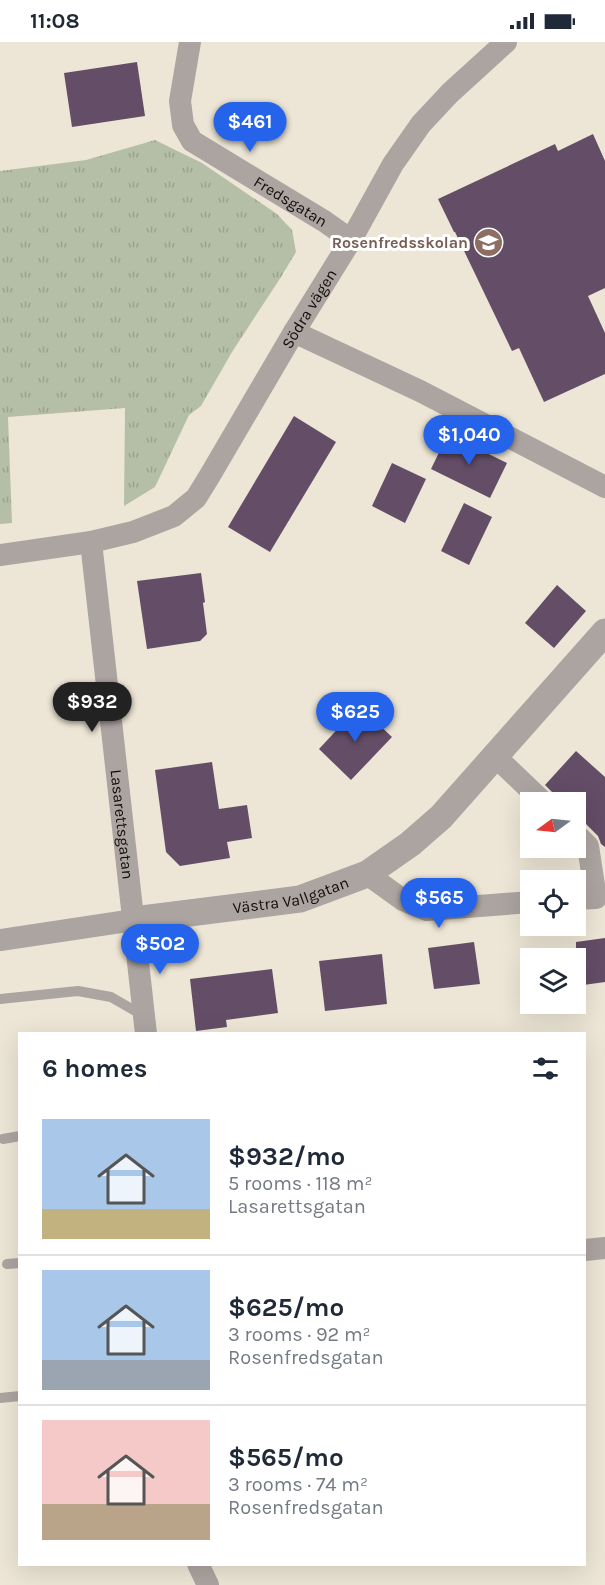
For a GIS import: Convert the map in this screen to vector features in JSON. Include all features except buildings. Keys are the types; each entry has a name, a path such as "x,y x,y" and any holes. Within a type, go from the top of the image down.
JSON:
{"street":[{"name":"Fredsgatan","path":"190,42 180,101 183,125 192,141 324,221 351,240"},
{"name":"Södra vägen","path":"0,555 91,542 133,532 174,516 196,498 351,240 393,164 421,124 450,93 506,42"},
{"path":"294,332 420,392 605,487"},
{"name":"Lasarettsgatan","path":"91,542 145,1025"},
{"name":"Västra Vallgatan","path":"0,940 300,899 367,874 410,844 441,817 605,632"},
{"path":"496,757 533,792"},
{"path":"586,844 596,898 586,898"},
{"path":"367,874 403,900 427,910 520,903"},
{"path":"586,1250 605,1248"}],"lane":[{"path":"0,999 78,991 111,998 145,1025"},
{"path":"3,1139 18,1136"},
{"path":"7,1264 18,1263"},
{"path":"0,1398 18,1396"}],"green space":[{"path":"155,140 202,163 277,214 292,230 296,252 232,352 201,406 189,415 155,487 124,506 125,408 8,417 12,523 0,524 0,171 86,160"}],"place":[{"name":"Rosenfredsskolan","path":"489,242"}]}
